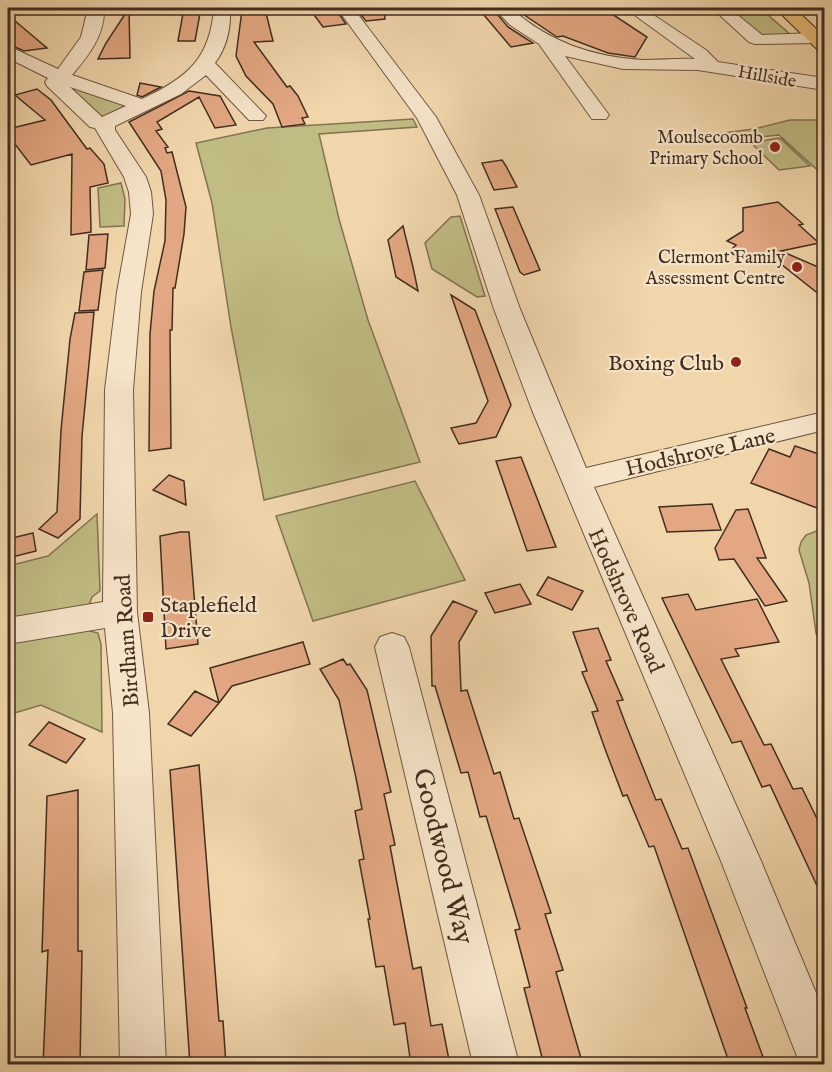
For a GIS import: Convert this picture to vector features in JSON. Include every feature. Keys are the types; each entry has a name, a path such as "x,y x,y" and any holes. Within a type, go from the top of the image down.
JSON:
{"main road":[{"path":"784,8 821,38"},
{"path":"800,8 821,38"}],"street":[{"path":"96,8 95,29 81,52 54,82 97,123 105,124 179,88 206,64 213,56 220,36 222,8"},
{"name":"Hodshrove Road","path":"345,8 437,134 468,195 507,309 576,481 741,861 823,1065"},
{"name":"Hillside","path":"502,8 533,34 596,59 643,65 710,66 792,81 825,84"},
{"path":"633,8 700,54 710,66"},
{"path":"720,8 755,38 761,40 821,38"},
{"name":"Hillside","path":"546,41 599,115"},
{"path":"8,51 60,77 144,106"},
{"path":"30,62 42,65 59,64 71,60 81,52"},
{"name":"Hillside","path":"567,68 596,59"},
{"path":"206,64 256,116"},
{"name":"Hillside","path":"710,66 729,85"},
{"name":"Birdham Road","path":"105,124 105,130 132,170 138,184 142,214 129,292 119,390 120,612 130,713 143,1065"},
{"name":"Hodshrove Lane","path":"576,481 825,422"},
{"path":"8,631 120,612"},
{"name":"Goodwood Way","path":"392,647 496,1065"}],"shaded area":[{"path":"727,8 760,8 792,36 769,36 755,32"},
{"path":"62,81 130,104 104,117 98,117"},
{"path":"413,119 417,127 319,134 339,219 368,320 420,462 264,500 231,327 212,203 196,143 267,128"},
{"path":"790,120 824,120 824,176 779,135 722,141 715,134 754,129"},
{"path":"778,138 810,166 779,170 751,143"},
{"path":"121,183 125,199 124,226 100,227 98,188"},
{"path":"460,216 485,296 477,297 432,269 425,243 451,217"},
{"path":"415,481 465,580 313,621 276,516"},
{"path":"97,514 100,591 92,597 89,605 73,611 8,622 8,566 48,556"},
{"path":"824,528 824,654 816,633 809,583 799,550 806,535"},
{"path":"78,628 98,633 101,644 102,732 41,705 8,715 8,639"}],"building":[{"path":"129,8 130,58 98,59 106,43"},
{"path":"184,8 201,8 195,41 178,41"},
{"path":"309,8 335,8 346,24 323,27"},
{"path":"355,8 384,8 385,19 366,21"},
{"path":"478,8 492,8 508,27 533,43 511,47"},
{"path":"514,8 603,8 647,37 635,57 608,53 563,36 557,37"},
{"path":"265,9 273,41 254,42 287,87 290,86 298,96 308,117 302,118 305,124 282,127 273,104 246,76 236,56 242,10"},
{"path":"8,15 47,48 24,51 8,44"},
{"path":"140,83 161,87 142,97 137,95"},
{"path":"37,89 51,100 87,149 90,148 104,164 108,183 90,187 91,232 71,235 72,154 31,165 8,135 8,129 45,120 15,95"},
{"path":"189,91 220,96 236,125 215,128 199,97 157,122 162,129 156,131 168,147 165,148 167,153 172,152 186,207 184,234 175,288 173,288 172,330 170,330 171,448 149,451 150,334 154,291 165,241 166,200 161,171 129,122"},
{"path":"502,160 517,187 494,190 482,163"},
{"path":"778,202 803,224 799,225 819,243 781,251 825,270 825,299 767,253 753,264 731,253 737,250 733,248 736,245 727,241 743,231 743,208"},
{"path":"513,207 540,270 524,275 520,272 495,209"},
{"path":"403,226 418,291 396,277 388,240"},
{"path":"108,234 105,268 86,270 89,235"},
{"path":"103,270 98,310 79,311 84,272"},
{"path":"451,295 475,310 511,405 496,437 459,444 451,428 476,423 488,401"},
{"path":"94,312 82,436 80,519 58,538 39,529 57,512 61,430 70,339 75,313"},
{"path":"795,446 825,456 825,511 751,483 769,449 790,457"},
{"path":"521,457 556,547 527,551 496,461"},
{"path":"169,475 184,481 186,505 153,490"},
{"path":"712,504 721,530 667,532 659,507"},
{"path":"748,509 766,558 757,558 787,601 765,606 734,559 719,560 715,548 736,510"},
{"path":"189,532 198,644 166,649 160,536"},
{"path":"33,533 36,551 8,558 8,539"},
{"path":"548,577 583,591 572,610 537,595"},
{"path":"520,584 531,604 495,613 485,593"},
{"path":"688,594 696,610 757,599 779,642 735,649 739,656 721,659 764,745 771,744 793,789 802,788 825,835 825,903 770,785 762,787 741,741 732,743 662,598"},
{"path":"453,601 477,611 459,642 461,691 467,690 494,774 500,772 514,819 519,818 551,913 545,914 563,970 556,972 583,1065 544,1065 524,988 530,987 515,930 520,929 486,816 480,817 468,772 461,773 435,686 432,686 431,636"},
{"path":"598,628 611,660 606,661 623,700 617,701 626,725 656,800 661,799 682,849 688,848 766,1065 730,1065 654,846 649,847 627,795 623,796 592,712 598,711 582,672 587,671 573,632"},
{"path":"303,642 310,664 232,686 219,703 210,668"},
{"path":"343,659 347,665 350,664 367,690 391,792 384,794 395,845 390,846 413,969 421,967 431,1026 442,1024 450,1065 411,1065 405,1023 394,1025 384,966 376,967 359,860 364,859 355,811 362,809 339,700 320,669"},
{"path":"195,691 219,703 191,736 168,724"},
{"path":"49,722 85,739 66,763 29,745"},
{"path":"199,765 219,1021 223,1021 226,1065 190,1065 170,770"},
{"path":"78,790 78,951 82,951 80,1065 43,1065 48,950 42,952 47,796"}],"place":[{"name":"Moulsecoomb Primary School","path":"775,147"},
{"name":"Clermont Family Assessment Centre","path":"797,267"},
{"name":"Boxing Club","path":"736,362"},
{"name":"Staplefield Drive","path":"148,617"}]}
